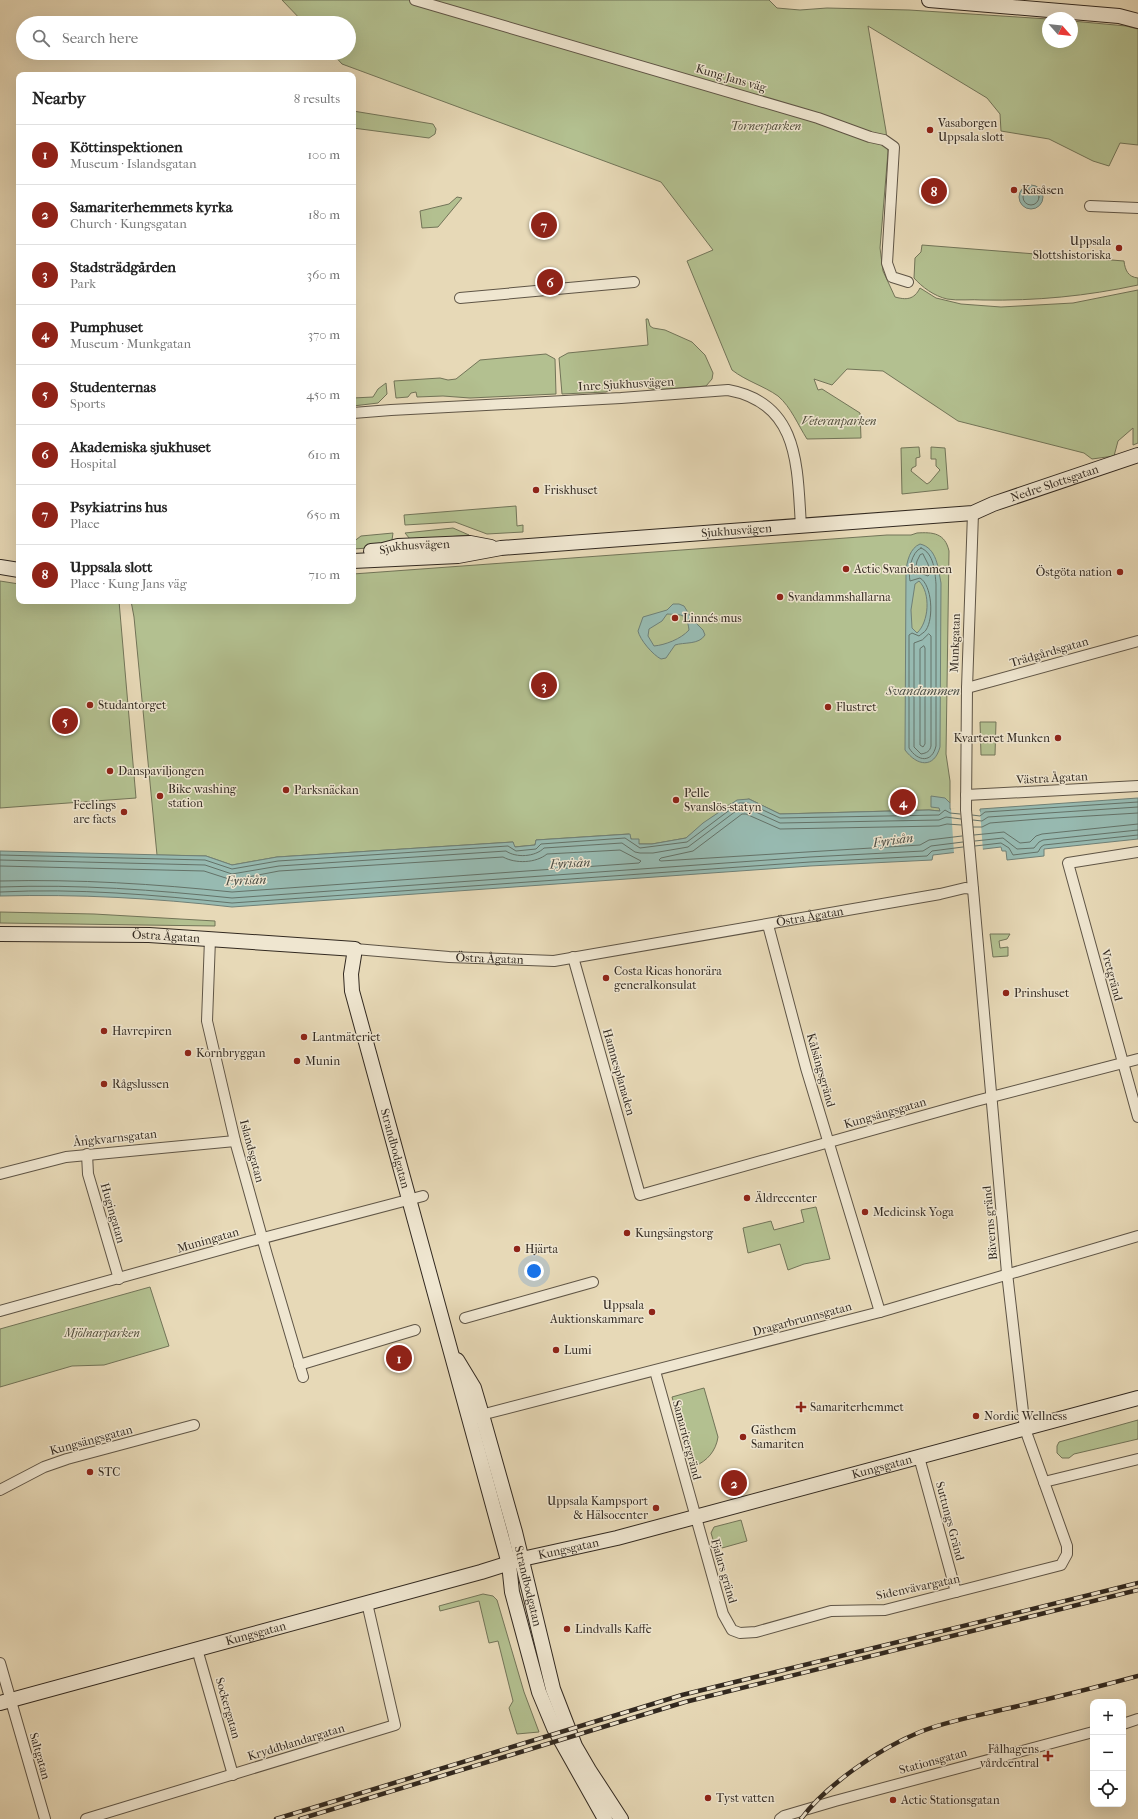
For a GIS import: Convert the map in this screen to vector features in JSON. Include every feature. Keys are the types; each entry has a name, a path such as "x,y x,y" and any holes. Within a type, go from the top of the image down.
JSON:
{"street":[{"name":"Kung Jans väg","path":"415,0 762,100 870,137 884,140 894,147 887,262 892,277 908,282"},
{"path":"928,0 1119,16 1138,21"},
{"path":"1090,206 1138,208"},
{"path":"460,298 634,282"},
{"name":"Inre Sjukhusvägen","path":"356,413 622,398 728,390 742,392 755,398 775,412 787,432 793,452 801,526"},
{"name":"Nedre Slottsgatan","path":"973,513 993,504 1138,455"},
{"name":"Sjukhusvägen","path":"356,561 458,556 501,548 973,513"},
{"name":"Munkgatan","path":"970,864 966,795 967,688 973,513"},
{"name":"Sjukhusvägen","path":"356,552 383,550 398,546 470,543 501,548"},
{"path":"0,567 16,570"},
{"name":"Trädgårdsgatan","path":"967,688 1138,640"},
{"name":"Västra Ågatan","path":"966,795 1138,786"},
{"name":"Vretgränd","path":"1138,852 1068,863 1138,1117"},
{"name":"Bäverns gränd","path":"970,864 1007,1273 1025,1428 1067,1546 1067,1554 1061,1565"},
{"name":"Östra Ågatan","path":"0,934 149,935 534,961 554,961 768,925 961,889 973,889"},
{"name":"Kålsängsgränd","path":"768,925 806,1068 880,1312"},
{"name":"Islandsgatan","path":"210,938 207,1021 235,1141 303,1377"},
{"name":"Strandbodgatan","path":"355,949 351,974 352,991 449,1346 474,1388 476,1416 509,1564 512,1592 527,1651 539,1692 554,1728 605,1819"},
{"name":"Hamnesplanaden","path":"573,957 640,1195"},
{"name":"Kungsängsgatan","path":"640,1195 992,1097 1121,1058 1138,1059"},
{"name":"Ångkvarnsgatan","path":"0,1174 66,1157 87,1154 235,1141"},
{"name":"Hugingatan","path":"87,1154 88,1174 119,1279"},
{"name":"Muningatan","path":"0,1311 423,1196"},
{"name":"Dragarbrunnsgatan","path":"476,1416 880,1312 1007,1273 1138,1236"},
{"path":"465,1318 594,1282"},
{"path":"299,1365 415,1330"},
{"name":"Samaritergränd","path":"655,1371 695,1516"},
{"name":"Kungsgatan","path":"5,1702 509,1564 522,1559 616,1538 1138,1398"},
{"name":"Strandbodgatan","path":"476,1416 522,1559 553,1689 575,1746 621,1819"},
{"name":"Kungsängsgatan","path":"0,1490 44,1467 55,1463 194,1425"},
{"name":"Suttungs Gränd","path":"919,1457 956,1592"},
{"path":"1044,1482 1138,1459"},
{"name":"Fjalars gränd","path":"695,1516 723,1614 732,1630"},
{"name":"Sidenvävargatan","path":"732,1630 740,1633 756,1632 831,1611 884,1610 1061,1565"},
{"name":"Kryddblandargatan","path":"86,1819 395,1725 367,1603"},
{"name":"Sockergatan","path":"197,1649 233,1775"},
{"name":"Saltgatan","path":"0,1663 5,1702 45,1819"},
{"path":"1126,1723 1138,1719"},
{"name":"Stationsgatan","path":"780,1819 784,1816 835,1801 1090,1733"}],"green space":[{"name":"Tornerparken","path":"282,0 769,0 777,8 800,10 827,8 909,10 1042,19 1042,48 1078,48 1078,22 1126,26 1138,29 1138,145 1120,143 1109,166 1093,161 1049,139 1001,131 1000,114 987,98 868,26 886,131 888,152 880,248 883,271 895,297 906,299 912,297 920,288 936,298 961,304 1001,307 1073,303 1138,290 1138,443 1133,445 1133,428 1118,441 1114,456 1092,459 1084,453 958,421 883,371 847,369 832,385 814,379 818,390 822,389 860,413 861,438 807,439 783,400 767,389 732,370 687,261 713,250 661,182 342,64 338,60 356,60 356,16 297,16"},
{"path":"356,111 433,124 436,129 435,134 429,138 356,128"},
{"path":"457,197 462,198 438,227 422,228 420,211 449,204"},
{"path":"922,245 1124,261 1129,275 1138,278 1138,285 1081,295 1042,299 947,299 937,296 929,291 914,278 915,258 921,252"},
{"path":"646,319 648,319 650,326 653,328 665,330 692,342 705,355 713,373 712,379 706,386 655,390 643,386 617,387 606,392 562,394 559,358 568,353 648,345"},
{"path":"546,354 555,359 556,394 470,398 443,396 417,397 416,392 411,393 408,397 396,398 394,381 440,378 448,380 456,379 480,360"},
{"path":"386,383 387,394 378,403 356,406 356,398 373,397 378,389"},
{"path":"919,447 920,457 916,458 916,466 912,468 911,471 927,484 940,470 936,466 936,459 931,459 931,447 945,448 948,489 902,494 901,448"},
{"path":"516,506 517,526 523,525 523,532 487,534 455,522 405,525 404,515"},
{"path":"453,528 469,535 415,540 410,539 405,533"},
{"path":"393,533 392,540 384,547 356,549 356,540 361,536"},
{"path":"917,533 928,533 938,535 945,540 949,551 946,754 950,781 950,803 945,798 940,811 929,810 780,814 749,799 730,804 686,838 652,844 639,844 631,839 629,834 536,840 535,845 514,847 513,842 277,857 232,865 206,856 157,855 132,604 356,604 356,574 887,535 911,535"},
{"path":"0,581 16,584 16,604 119,604 136,798 0,808"},
{"path":"980,722 996,722 995,755 981,755"},
{"path":"0,912 94,914 215,921 215,926 0,923"},
{"path":"990,934 1010,934 1007,939 999,941 1000,948 1008,947 1008,956 993,957"},
{"path":"816,1207 830,1259 804,1264 788,1270 780,1244 748,1253 743,1228 771,1221 774,1230 804,1222 801,1210"},
{"name":"Mjölnarparken","path":"150,1287 169,1346 104,1365 72,1366 0,1387 0,1329"},
{"path":"704,1388 718,1437 715,1447 710,1455 695,1466 691,1464 672,1397"},
{"path":"1138,1420 1138,1439 1074,1454 1069,1458 1062,1458 1057,1453 1057,1446 1059,1442"},
{"path":"741,1520 747,1541 722,1548 721,1544 715,1546 711,1533 714,1527"},
{"path":"483,1594 493,1596 497,1600 524,1692 539,1732 517,1734 509,1708 513,1701 498,1641 489,1643 479,1601 440,1611 439,1606"}],"water":[{"path":"1031,185 1040,188 1043,197 1040,206 1031,209 1022,206 1019,197 1022,188"},
{"name":"Svandammen","path":"920,544 926,546 933,554 938,565 941,583 940,747 934,759 925,763 915,759 905,750 906,571 911,552","holes":["919,581 923,586 927,600 926,615 924,622 917,633 912,628 911,610 915,584"]},
{"path":"673,604 684,606 692,619 703,630 705,635 695,642 675,645 666,658 661,659 647,647 641,639 638,631 643,617 667,610","holes":["667,614 685,617 689,630 673,641 654,646 648,636 649,629 662,621"]},
{"name":"Fyrisån","path":"931,796 945,798 950,803 950,809 980,812 980,809 1138,798 1138,839 1044,849 1044,856 1007,860 1006,851 1002,851 1001,847 933,855 932,860 810,866 232,907 116,897 0,896 0,851 206,856 232,865 277,857 513,842 515,847 535,845 536,840 630,834 631,839 639,839 639,844 652,844 686,838 703,823 737,800 749,799 780,814 929,810 940,811 939,808 931,807"}],"pier":[{"path":"951,808 980,811 983,851 954,854"}],"railway":[{"path":"276,1819 682,1695 1138,1583"},
{"path":"300,1819 685,1702 1138,1590"},
{"path":"801,1819 825,1793 855,1769 888,1748 920,1732 951,1722 1138,1676"}],"place":[{"name":"Vasaborgen Uppsala slott","path":"930,130"},
{"name":"Kasåsen","path":"1014,190"},
{"name":"Uppsala slott","path":"934,191"},
{"name":"Psykiatrins hus","path":"544,225"},
{"name":"Uppsala Slottshistoriska","path":"1119,248"},
{"name":"Akademiska sjukhuset","path":"550,282"},
{"name":"Friskhuset","path":"536,490"},
{"name":"Actic Svandammen","path":"846,569"},
{"name":"Östgöta nation","path":"1120,572"},
{"name":"Svandammshallarna","path":"780,597"},
{"name":"Linnés mus","path":"675,618"},
{"name":"Stadsträdgården","path":"544,685"},
{"name":"Studantorget","path":"90,705"},
{"name":"Flustret","path":"828,707"},
{"name":"Studenternas","path":"65,721"},
{"name":"Kvarteret Munken","path":"1058,738"},
{"name":"Danspaviljongen","path":"110,771"},
{"name":"Parksnäckan","path":"286,790"},
{"name":"Bike washing station","path":"160,796"},
{"name":"Pelle Svanslös-statyn","path":"676,800"},
{"name":"Pumphuset","path":"903,802"},
{"name":"Feelings are facts","path":"124,812"},
{"name":"Costa Ricas honorära generalkonsulat","path":"606,978"},
{"name":"Prinshuset","path":"1006,993"},
{"name":"Havrepiren","path":"104,1031"},
{"name":"Lantmäteriet","path":"304,1037"},
{"name":"Kornbryggan","path":"188,1053"},
{"name":"Munin","path":"297,1061"},
{"name":"Rågslussen","path":"104,1084"},
{"name":"Äldrecenter","path":"747,1198"},
{"name":"Medicinsk Yoga","path":"865,1212"},
{"name":"Kungsängstorg","path":"627,1233"},
{"name":"Hjärta","path":"517,1249"},
{"name":"Uppsala Auktionskammare","path":"652,1312"},
{"name":"Lumi","path":"556,1350"},
{"name":"Köttinspektionen","path":"399,1358"},
{"name":"Samariterhemmet","path":"801,1407"},
{"name":"Nordic Wellness","path":"976,1416"},
{"name":"Gästhem Samariten","path":"743,1437"},
{"name":"STC","path":"90,1472"},
{"name":"Samariterhemmets kyrka","path":"734,1483"},
{"name":"Uppsala Kampsport & Hälsocenter","path":"656,1508"},
{"name":"Lindvalls Kaffe","path":"567,1629"},
{"name":"Fålhagens vårdcentral","path":"1048,1756"},
{"name":"Tyst vatten","path":"708,1798"},
{"name":"Actic Stationsgatan","path":"893,1800"}],"park label":[{"name":"Veteranparken","path":"839,421"}]}
